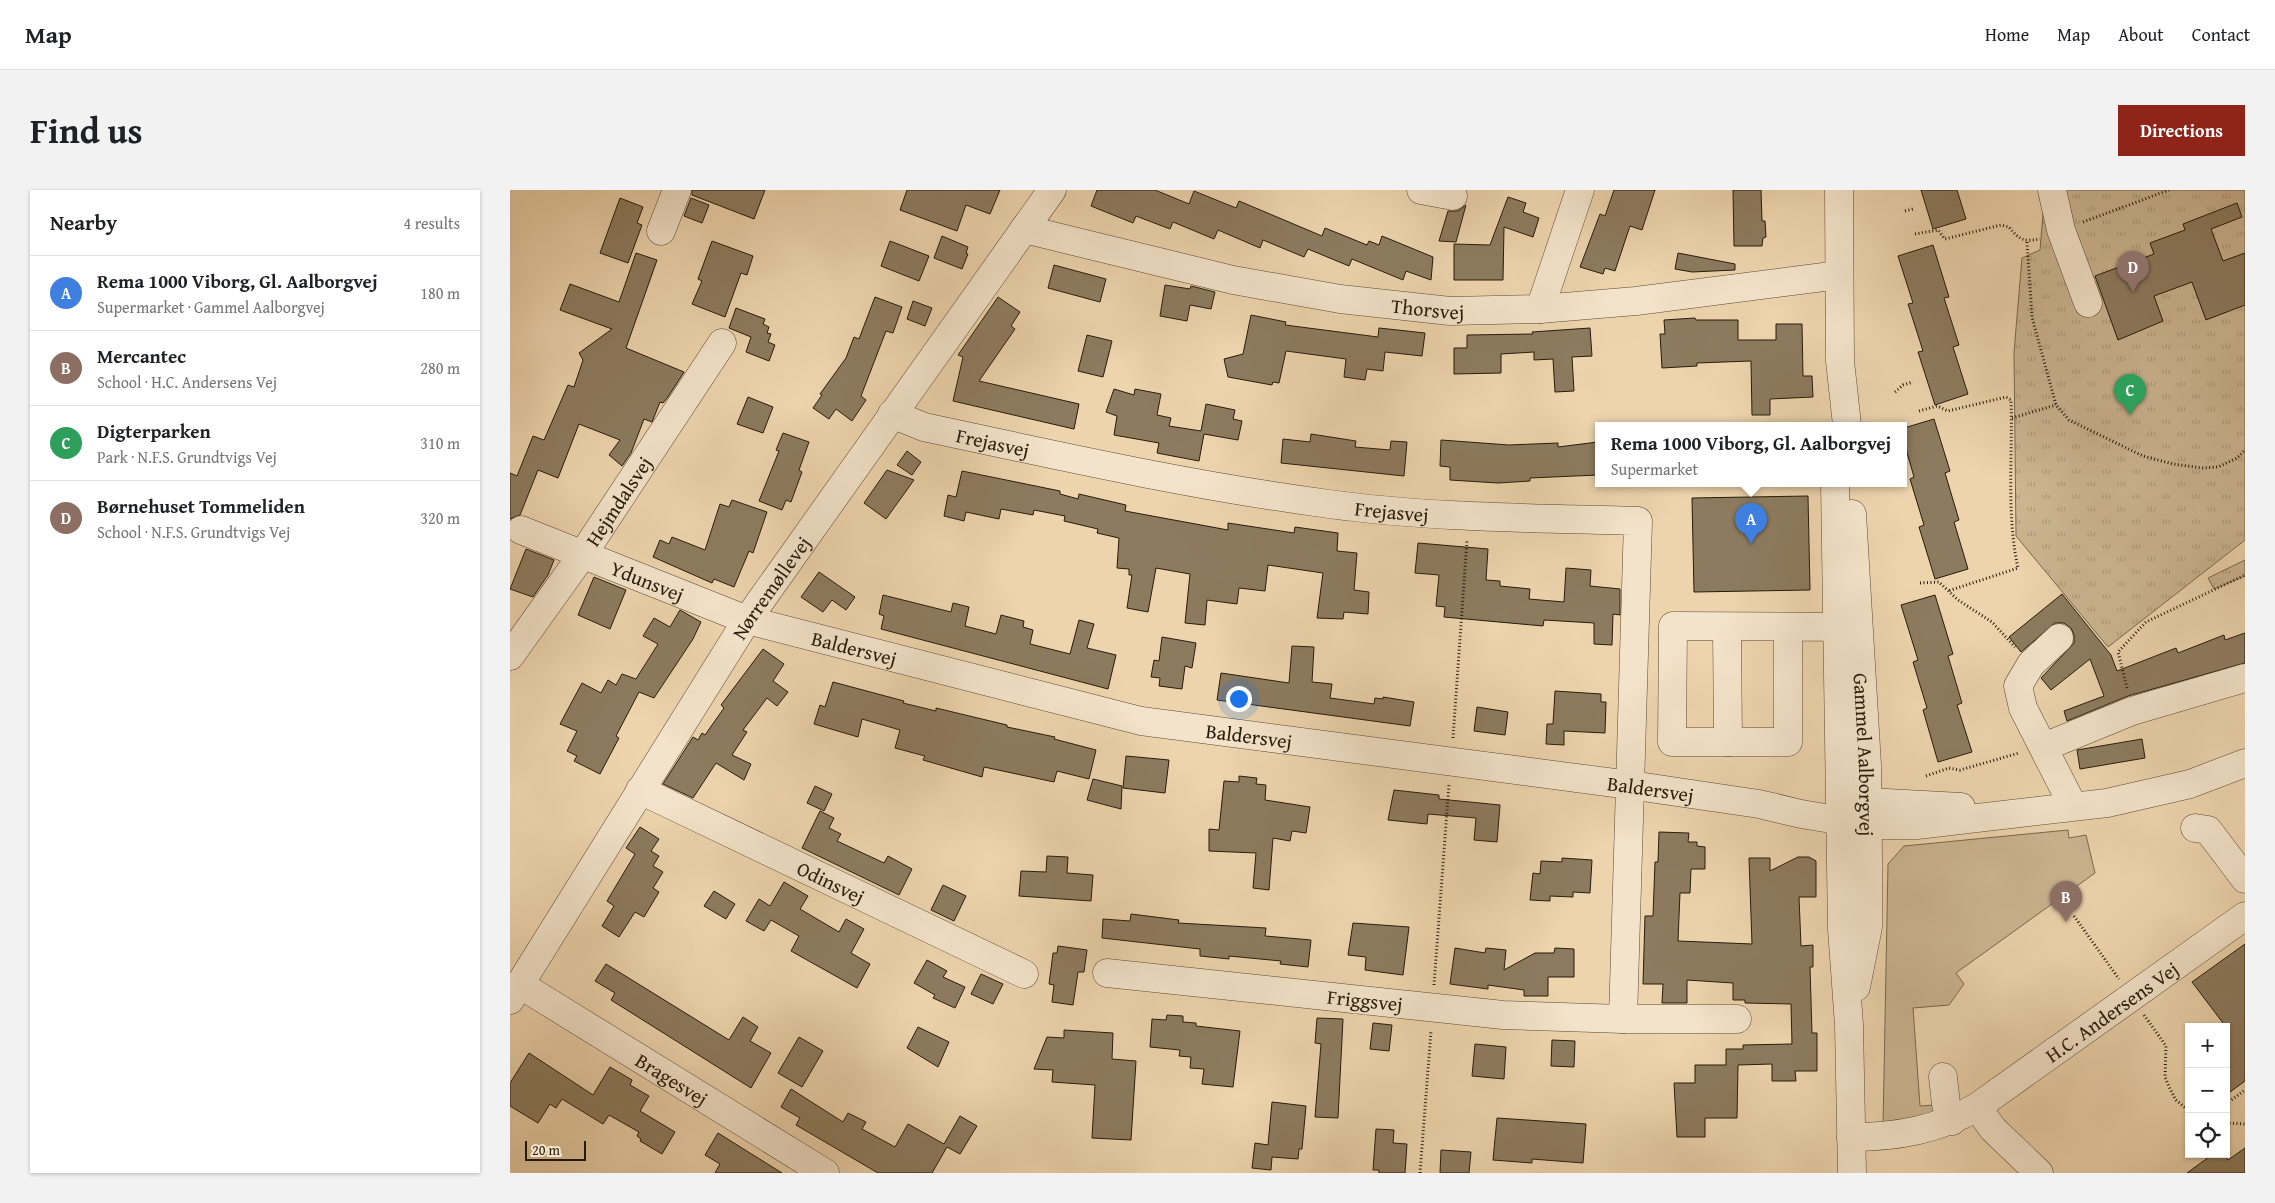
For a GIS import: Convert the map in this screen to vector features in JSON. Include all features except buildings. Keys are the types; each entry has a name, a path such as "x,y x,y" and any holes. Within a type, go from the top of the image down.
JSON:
{"street":[{"path":"661,231 677,190"},
{"name":"Nørremøllevej","path":"515,992 747,620 1052,190"},
{"path":"1421,190 1453,196"},
{"path":"1540,309 1580,190"},
{"path":"1839,190 1840,360 1847,422"},
{"path":"2052,190 2061,230 2088,303"},
{"name":"Thorsvej","path":"1024,229 1233,280 1340,299 1450,311 1540,309 1636,301 1839,275"},
{"name":"Hejmdalsvej","path":"510,656 583,554 722,343"},
{"path":"1834,422 1840,360"},
{"name":"Frejasvej","path":"892,414 924,427 1141,473 1330,504 1469,516 1638,521 1630,785"},
{"name":"Gammel Aalborgvej","path":"1835,487 1848,628"},
{"name":"Gammel Aalborgvej","path":"1850,487 1848,628 1854,812 1868,927 1849,1025 1852,1173"},
{"name":"Ydunsvej","path":"521,530 747,620"},
{"name":"Baldersvej","path":"747,620 1142,721 1630,785 1759,804 1801,814 1854,812"},
{"path":"1788,627 1788,742 1672,742 1673,626 1727,626 1788,627 1848,628"},
{"path":"1727,626 1728,742"},
{"path":"2059,638 2031,664 2018,686 2023,708 2072,806"},
{"path":"2044,747 2132,711 2245,678"},
{"path":"1854,812 1917,826 2034,810 2107,803 2190,784 2245,763"},
{"path":"1623,1019 1630,785"},
{"name":"Odinsvej","path":"640,790 1024,974"},
{"path":"2195,828 2208,830 2245,879"},
{"name":"H.C. Andersens Vej","path":"1851,1138 1883,1137 1910,1133 1952,1121 1977,1107 2245,916"},
{"name":"Friggsvej","path":"1107,973 1503,1015 1623,1019 1737,1019"},
{"name":"Bragesvej","path":"515,992 825,1173"},
{"path":"1943,1077 1946,1104 1952,1121"},
{"path":"1977,1107 1993,1129 2039,1173"}],"path":[{"path":"1905,211 1913,209"},
{"path":"2028,242 2032,316 2056,405 2069,420 2143,456 2173,464 2202,468 2218,467 2237,458 2245,450"},
{"path":"1895,392 1903,385 1913,382"},
{"path":"1919,411 1937,406 1948,411 2006,397 2011,400 2011,515 2013,544 2018,568 1948,591"},
{"path":"2012,418 2056,405"},
{"path":"1420,1173 1469,516"},
{"path":"2132,711 2118,652 2146,622 2245,575"},
{"path":"1920,583 1939,582 1948,591 1992,622 2031,664"},
{"path":"1926,776 1949,768 1960,770 2044,747"},
{"path":"2230,1101 2245,1090"},
{"path":"2230,1123 2245,1124"}],"green space":[{"path":"2045,190 2245,190 2245,540 2108,647 2016,536 2014,352 2022,258 2040,250"},
{"path":"2245,560 2245,576 2214,589 2208,578"},
{"path":"2068,830 2069,838 2086,835 2095,873 1956,973 1964,984 1949,1005 1913,1008 1920,1106 1935,1105 1935,1113 1883,1127 1888,864 1904,846"}],"place":[{"name":"Børnehuset Tommeliden","path":"2133,292"},
{"name":"Digterparken","path":"2130,415"},
{"name":"Rema 1000 Viborg, Gl. Aalborgvej","path":"1751,544"},
{"name":"Mercantec","path":"2066,922"}]}
